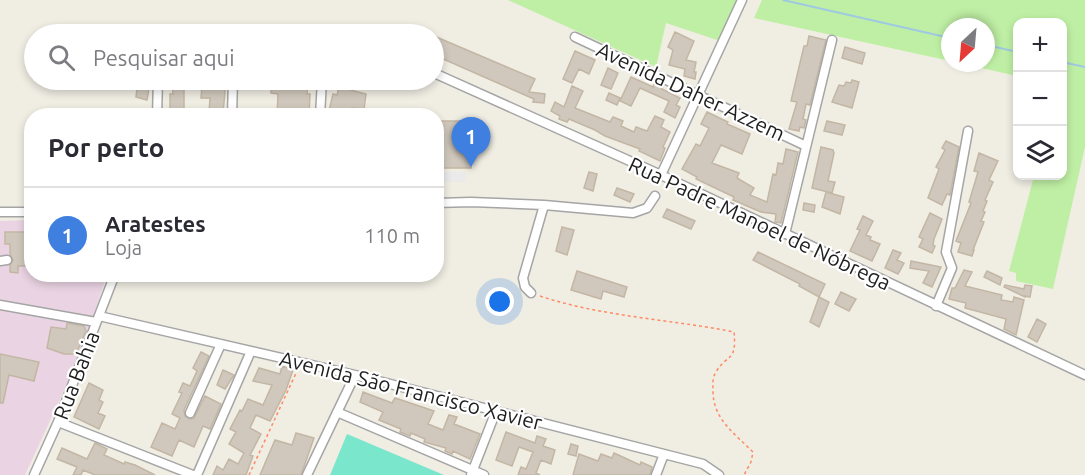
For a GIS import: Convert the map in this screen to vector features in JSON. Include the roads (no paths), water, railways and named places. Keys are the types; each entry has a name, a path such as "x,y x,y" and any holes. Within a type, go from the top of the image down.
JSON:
{"street":[{"path":"661,175 742,0"},
{"name":"Avenida Daher Azzem","path":"575,37 806,146"},
{"path":"785,234 832,40"},
{"name":"Rua Padre Manoel de Nóbrega","path":"444,77 661,175 1085,375"},
{"path":"157,108 158,90"},
{"path":"232,108 233,90"},
{"path":"320,108 321,90"},
{"path":"936,306 952,268 946,252 968,131"},
{"path":"444,202 544,205 633,213 647,208 655,196"},
{"path":"531,293 525,287 523,278 544,205"},
{"path":"0,212 24,212"},
{"name":"Rua Bahia","path":"34,475 58,422 112,282"},
{"name":"Avenida São Francisco Xavier","path":"0,305 98,319 221,344 354,375 704,464 719,475"},
{"path":"190,414 221,344"},
{"path":"58,422 195,475 251,351"},
{"path":"306,475 354,375"},
{"path":"472,473 496,411"},
{"path":"337,412 472,473 484,475"},
{"path":"656,475 664,454"}],"waterway":[{"path":"783,0 941,36"},
{"path":"995,47 1013,51"},
{"path":"1067,63 1085,67"}],"place":[{"name":"Aratestes","path":"471,167"}]}
